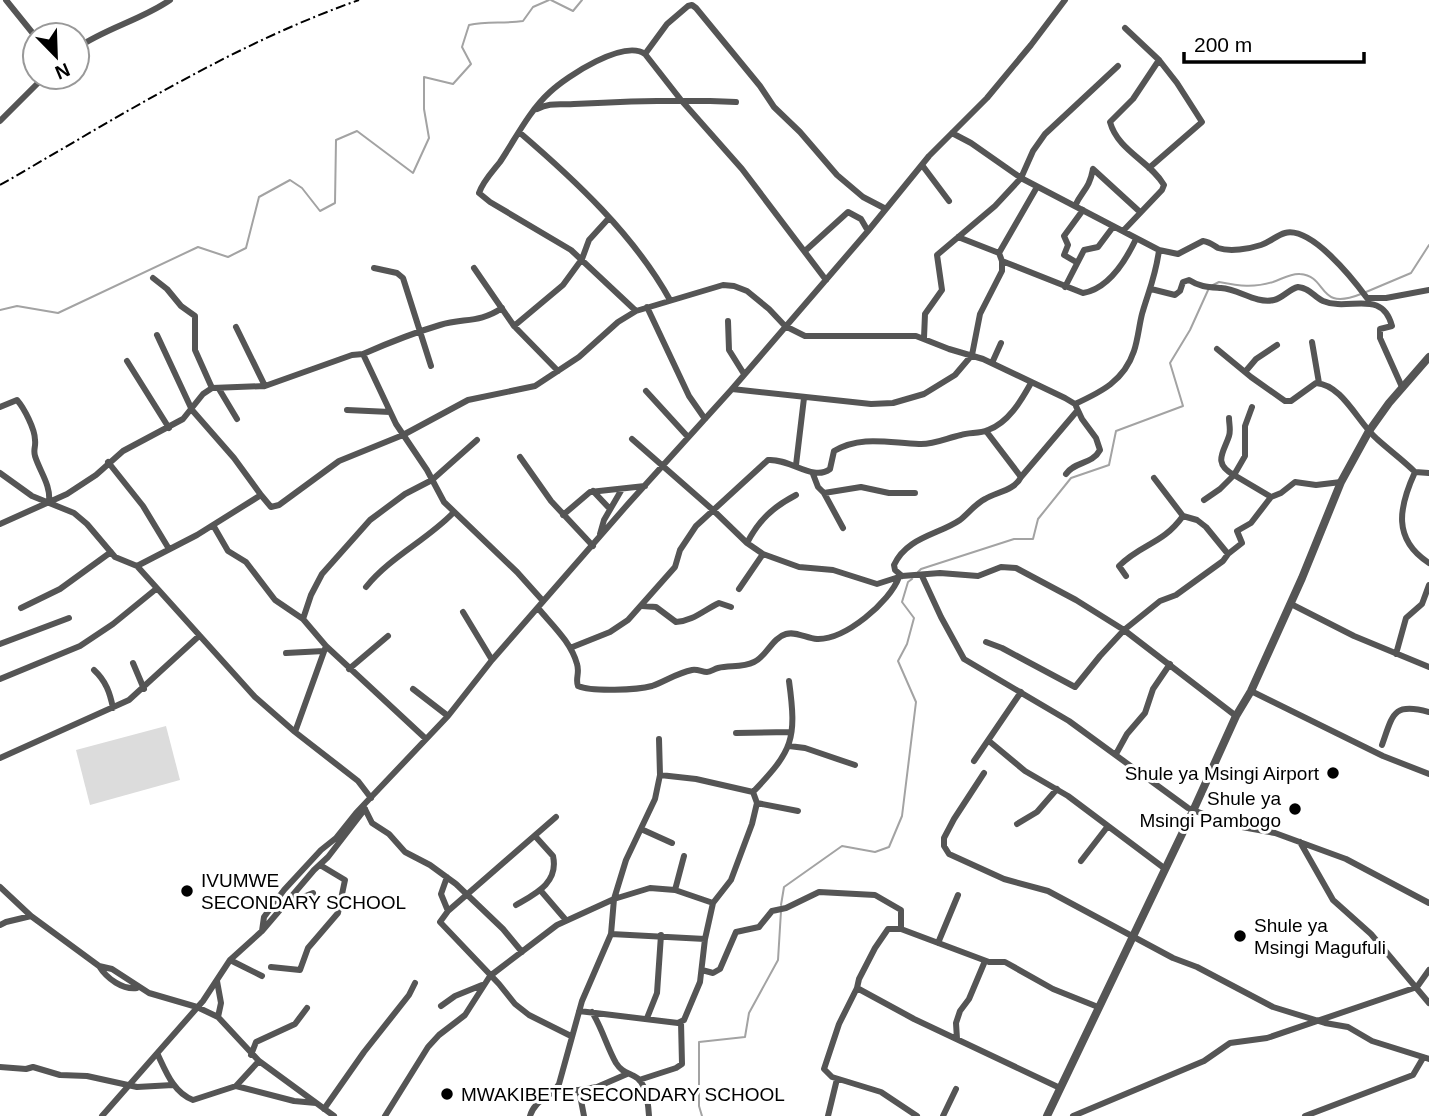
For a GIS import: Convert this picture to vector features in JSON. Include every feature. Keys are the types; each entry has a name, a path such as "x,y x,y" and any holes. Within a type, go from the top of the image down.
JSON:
{"street":[{"path":"6,0 23,21"},
{"path":"91,40 170,0"},
{"path":"102,1116 158,1055 217,981 230,960 262,931 320,865 368,803 448,716 543,601 732,389 868,232 922,165 987,98 1065,0"},
{"path":"645,54 667,24 688,6 696,8 774,107 837,175 868,201 886,209"},
{"path":"1125,28 1159,60 1202,122 1149,168"},
{"path":"636,311 582,259 479,193 535,109 557,86 595,62 627,50 639,50 645,54 681,100 742,169 826,280"},
{"path":"1123,231 1164,188 1163,182 1118,140 1110,122 1133,99 1159,60"},
{"path":"924,338 925,314 942,290 937,255 995,206 1021,178 1033,151 1045,134 1118,66"},
{"path":"0,121 30,91"},
{"path":"535,109 550,103 681,100 736,102"},
{"path":"519,132 609,218 650,266 670,300"},
{"path":"952,133 1021,178 1159,250 1178,254 1203,241 1226,250 1247,248 1264,244 1285,233 1295,232 1314,241 1370,299 1429,290"},
{"path":"922,165 949,201"},
{"path":"1075,206 1089,186 1093,169 1140,212"},
{"path":"999,253 1037,187"},
{"path":"1076,262 1065,256 1068,245 1064,236 1083,211"},
{"path":"805,251 848,212 861,219 868,232"},
{"path":"514,326 556,292 582,259 591,238 609,218"},
{"path":"1065,287 1084,250 1098,247 1113,226"},
{"path":"732,389 870,404 905,400 924,394 955,375 972,355 980,314 1002,271 999,253 958,237"},
{"path":"1002,261 1083,293 1094,290 1119,267 1136,239"},
{"path":"903,576 895,570 894,565 909,546 928,534 952,525 984,499 1018,483 1076,407 1110,387 1125,369 1133,353 1143,310 1156,273 1159,250"},
{"path":"374,268 397,273 403,278 431,366"},
{"path":"474,268 514,326 558,372"},
{"path":"153,278 195,316 195,350 215,388 237,419"},
{"path":"1151,289 1175,295 1180,291 1183,282 1189,280 1249,297 1275,300 1293,288 1304,288 1324,302 1372,304 1382,307 1392,326 1380,329 1380,338 1402,387"},
{"path":"157,335 192,411 228,450 266,503 274,507 339,461 403,435 467,400 529,389 558,372 589,349 618,322 636,311 717,286 734,286 747,291 785,326 802,335 889,335 924,338 992,363 1076,407 1096,438 1100,450 1090,462 1073,467 1066,474"},
{"path":"647,307 689,396 705,419"},
{"path":"0,524 50,503 96,475 108,462 131,446 169,428 192,411 199,399 215,388 265,386 352,355 363,354 421,331 453,322 482,319 502,308"},
{"path":"728,321 729,350 744,374"},
{"path":"236,327 265,386"},
{"path":"1312,342 1319,383 1339,396 1369,431 1415,472 1428,473"},
{"path":"992,363 1001,343"},
{"path":"1245,372 1256,359 1277,345"},
{"path":"1217,349 1289,402 1319,383"},
{"path":"363,354 390,412 438,493 453,513 517,572 543,601"},
{"path":"1047,1116 1236,716 1251,691 1291,604 1341,482 1369,431 1429,357"},
{"path":"127,361 169,428"},
{"path":"570,648 616,629 641,607 676,567 680,550 691,531 768,460 781,460 813,474 822,474 830,469 832,454 836,449 855,444 872,440 924,444 986,431 1007,417 1031,383"},
{"path":"646,391 688,437"},
{"path":"796,465 804,398"},
{"path":"0,407 13,400 20,403 36,439 33,451 40,473 49,486 50,503"},
{"path":"1204,500 1234,475 1245,456 1245,426 1252,407"},
{"path":"347,410 390,412"},
{"path":"1229,418 1230,434 1222,449 1221,458 1225,469 1271,497"},
{"path":"986,431 1021,477"},
{"path":"632,439 713,509 747,543 763,554 799,567 833,570 872,583 883,583 903,576 940,573 978,576 1001,567 1016,568 1076,600 1124,630 1236,716"},
{"path":"303,619 322,574 363,526 405,494 432,480 477,440"},
{"path":"520,457 563,514 593,545"},
{"path":"108,462 143,506 169,549"},
{"path":"1415,472 1404,499 1402,526 1412,551 1429,563"},
{"path":"0,473 32,496 80,517 120,560 137,566 248,690 295,732 358,781 368,803 372,823 389,834 405,852 447,877 503,929 522,952"},
{"path":"813,474 842,525 849,519"},
{"path":"1154,478 1183,516 1197,520 1206,527 1228,554"},
{"path":"986,642 1074,688 1124,630 1158,603 1172,597 1218,565 1242,543 1237,531 1251,523 1271,497 1298,482 1316,485 1341,482"},
{"path":"563,514 593,491 645,486"},
{"path":"824,493 858,487 889,493 915,492"},
{"path":"600,537 604,520 622,489"},
{"path":"593,491 610,509"},
{"path":"137,566 213,525 261,495"},
{"path":"747,543 764,517 777,505 796,495"},
{"path":"366,587 382,570 437,530 453,513"},
{"path":"1126,576 1119,566 1138,550 1166,536 1183,516"},
{"path":"213,525 228,551 246,562 275,600 303,619 325,648 425,738"},
{"path":"21,608 60,589 111,552"},
{"path":"739,589 763,554"},
{"path":"538,608 570,648 579,669 576,684 582,688 650,686 690,671 700,669 707,672 717,668 747,665 760,659 776,639 787,633 818,639 841,632 856,624 882,602 903,576"},
{"path":"920,576 962,657 1116,754 1193,811 1231,825 1299,841 1377,873 1429,903"},
{"path":"1396,654 1406,618 1422,604 1429,585"},
{"path":"0,679 80,646 113,624 156,589"},
{"path":"641,607 656,607 680,622 696,617 719,603 731,607"},
{"path":"1291,604 1429,667"},
{"path":"463,612 492,660"},
{"path":"0,645 69,618"},
{"path":"0,758 130,700 199,636"},
{"path":"349,669 388,636"},
{"path":"286,653 325,648"},
{"path":"295,732 325,648"},
{"path":"133,663 144,689"},
{"path":"1116,754 1145,713 1153,689 1170,664"},
{"path":"94,670 108,689 113,708"},
{"path":"752,792 782,759 789,746 793,714 789,681"},
{"path":"413,690 448,716"},
{"path":"1251,691 1375,752 1428,771"},
{"path":"974,761 1021,692"},
{"path":"1382,745 1393,718 1402,709 1412,707 1429,712"},
{"path":"736,733 791,732"},
{"path":"556,1090 579,1010 611,934 614,899 626,860 655,799 660,775 659,739"},
{"path":"989,741 1025,771 1056,789 1164,868"},
{"path":"789,746 805,748 855,765"},
{"path":"984,773 947,831 944,838 946,851 1004,878 1048,891 1179,961 1197,967 1273,1007 1317,1021 1348,1027 1373,1041 1426,1058 1413,1075 1305,1116"},
{"path":"660,775 706,781 752,792"},
{"path":"1017,824 1037,812 1056,789"},
{"path":"639,1080 676,1069 682,1064 681,1022 692,1001 702,970 713,903 735,872 757,803 752,792"},
{"path":"262,931 264,917 284,890 368,803"},
{"path":"757,803 798,811"},
{"path":"556,817 448,911 441,919 441,926 522,1009 571,1036"},
{"path":"1081,861 1108,826"},
{"path":"641,829 672,843"},
{"path":"516,905 541,891 551,879 555,860 535,836"},
{"path":"1299,841 1333,900 1371,934 1429,1003"},
{"path":"675,890 684,856"},
{"path":"271,967 300,970 308,948 338,913 345,880 320,865"},
{"path":"447,877 441,894 448,911"},
{"path":"0,887 31,916 99,966 112,969 138,988 197,1007 218,1017 251,1055 334,1116"},
{"path":"385,1116 428,1047 465,1015 490,975 565,919 650,888 675,890 713,903"},
{"path":"541,891 565,919"},
{"path":"284,905 313,892"},
{"path":"702,970 713,973 720,969 736,932 759,927 772,911 786,908 818,892 868,894 883,898 901,910 901,929"},
{"path":"938,943 958,895"},
{"path":"0,925 31,916"},
{"path":"917,1116 881,1093 826,1073 824,1065 863,969 885,932 892,927 985,961 1005,962 1053,989 1098,1007"},
{"path":"611,934 705,939"},
{"path":"646,1018 657,993 660,935"},
{"path":"230,960 262,976"},
{"path":"957,1039 956,1023 960,1011 969,999 985,961"},
{"path":"1073,1116 1085,1114 1209,1059 1230,1042 1257,1040 1417,988 1429,970"},
{"path":"217,981 221,1003 218,1017"},
{"path":"324,1109 409,995 415,983"},
{"path":"441,1006 454,996 484,984"},
{"path":"857,988 1060,1088"},
{"path":"182,1003 185,1021"},
{"path":"251,1055 256,1042 295,1024 307,1008"},
{"path":"579,1010 681,1022"},
{"path":"593,1012 617,1064 627,1074 639,1080 647,1097 649,1116"},
{"path":"158,1055 173,1085 193,1100 236,1086 259,1061"},
{"path":"0,1067 33,1067 60,1075 87,1076 130,1086 173,1085"},
{"path":"530,1116 537,1103 556,1090 597,1087 627,1074"},
{"path":"828,1116 837,1079"},
{"path":"236,1086 293,1101 318,1103"},
{"path":"943,1116 956,1089"},
{"path":"579,1090 584,1116"}],"shaded area":[{"path":"166,726 180,780 90,805 76,750"}],"waterway":[{"path":"0,310 17,306 58,313 198,247 228,257 246,248 259,197 290,180 302,188 320,211 335,203 336,140 357,131 413,173 429,138 424,109 424,77 453,84 471,64 462,47 469,25 523,21 533,7 549,0"},
{"path":"551,0 573,11 582,0"},
{"path":"1366,292 1411,273 1429,245"},
{"path":"1213,285 1219,282 1259,285 1300,274 1315,280 1324,292 1337,299 1361,294"},
{"path":"918,572 1014,539 1033,539 1038,519 1071,478 1109,465 1116,431 1183,406 1170,363 1190,330 1209,288"},
{"path":"781,905 784,887 842,846 875,852 889,847 902,816 916,702 898,661 907,644 914,618 902,602 908,582 912,579"},
{"path":"702,1116 699,1106 699,1042 745,1037 749,1013 778,960 781,911"}],"railway":[{"path":"0,185 175,84 265,38 359,0"}],"place":[{"name":"Shule ya Msingi Airport","path":"1333,773"},
{"name":"Shule ya Msingi Pambogo","path":"1295,809"},
{"name":"IVUMWE SECONDARY SCHOOL","path":"187,891"},
{"name":"Shule ya Msingi Magufuli","path":"1240,936"},
{"name":"MWAKIBETE SECONDARY SCHOOL","path":"447,1094"}]}
